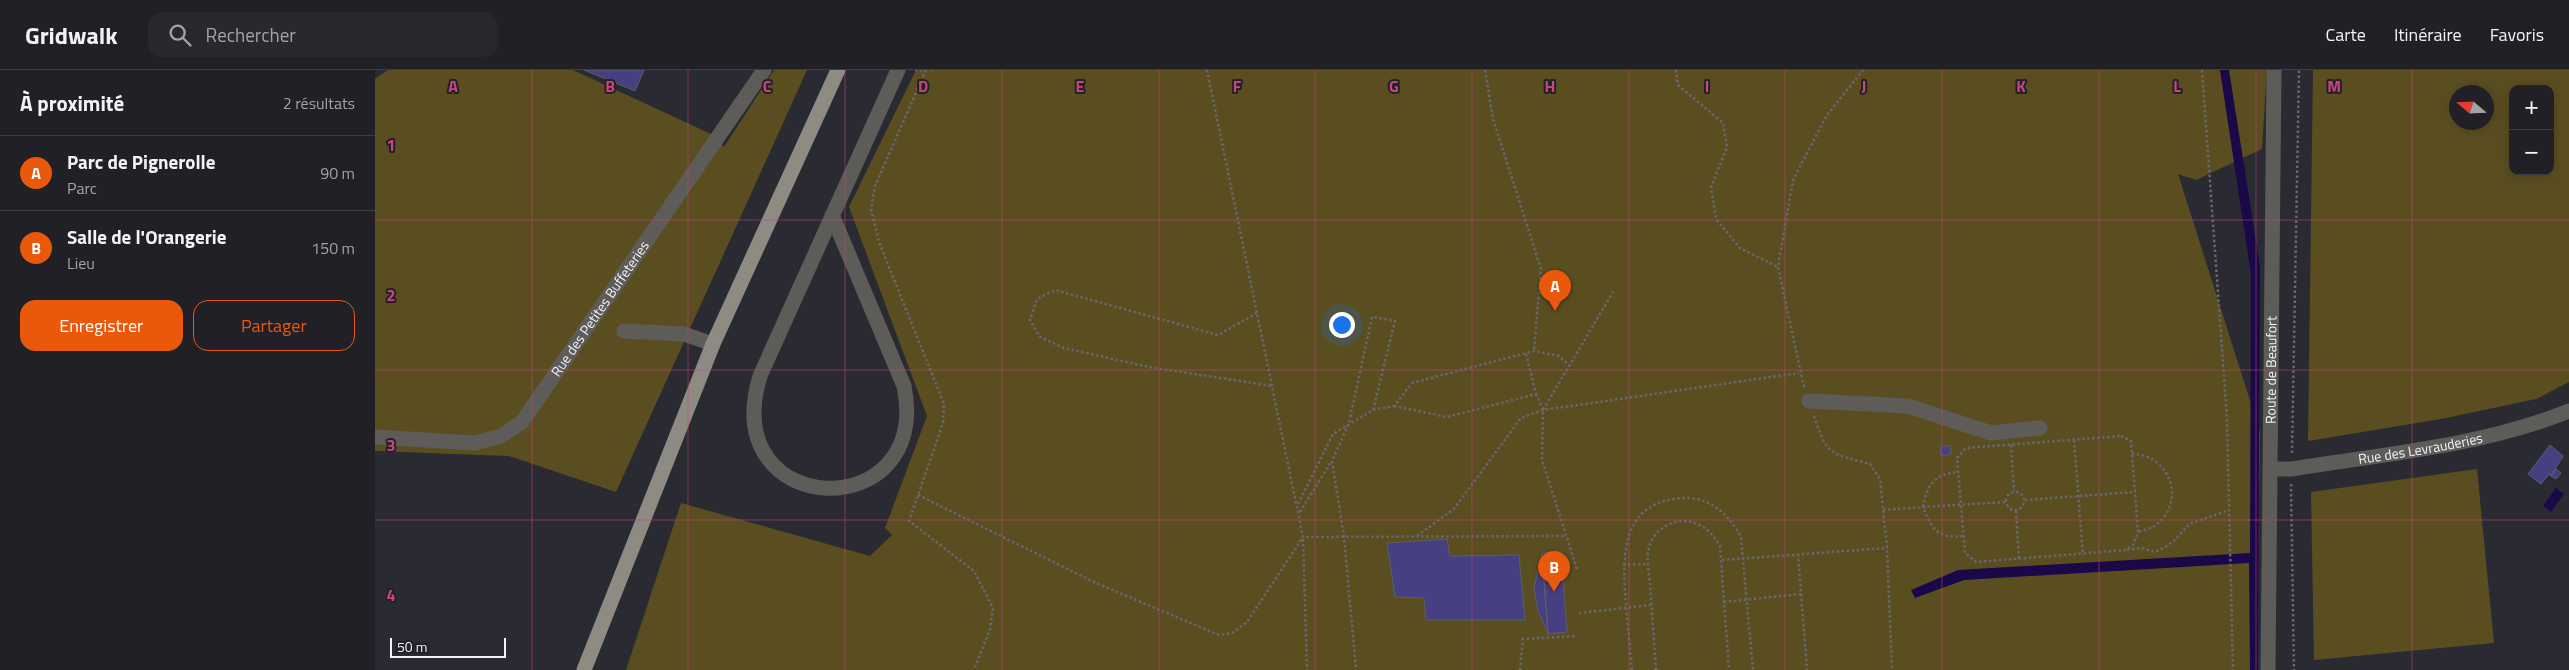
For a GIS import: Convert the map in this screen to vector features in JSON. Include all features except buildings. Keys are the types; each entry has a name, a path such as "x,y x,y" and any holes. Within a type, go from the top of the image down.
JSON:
{"main road":[{"path":"584,670 713,344 838,70"}],"street":[{"name":"Rue des Petites Buffeteries","path":"375,437 475,443 501,436 522,422 764,70"},
{"path":"832,215 904,386 908,407 907,425 901,443 890,462 861,482 844,488 825,490 794,481 768,458 760,445 753,413 754,395 760,376 832,215 898,70"},
{"name":"Route de Beaufort","path":"2268,670 2274,70"},
{"path":"624,331 684,334 713,344"},
{"path":"1809,401 1909,406 1991,433 2040,428"},
{"name":"Rue des Levrauderies","path":"2269,469 2292,469 2480,438 2532,426 2569,411"}],"path":[{"path":"915,70 933,70"},
{"path":"926,70 875,186 871,208 879,242 945,404 943,423 909,521 974,571 993,608 990,629 974,670"},
{"path":"1207,70 1303,537 1307,670"},
{"path":"1485,70 1493,119 1541,269 1534,351"},
{"path":"1676,70 1677,85 1723,124 1727,147 1711,187 1716,219 1740,248 1778,267"},
{"path":"1863,70 1827,115 1793,180 1778,267 1799,373 1823,445 1839,456 1870,464 1881,479 1887,548 1892,670"},
{"path":"2202,70 2227,419 2233,670"},
{"path":"2292,458 2299,70"},
{"path":"1257,313 1218,335 1055,290 1037,299 1030,320 1040,337 1064,348 1149,367 1272,386"},
{"path":"1543,410 1613,292"},
{"path":"1299,514 1332,461 1349,423 1372,317 1395,322 1373,410"},
{"path":"1394,406 1412,383 1534,351 1559,356 1569,365"},
{"path":"1526,353 1543,410 1542,460 1577,568"},
{"path":"1416,537 1454,508 1521,418 1543,410 1799,373"},
{"path":"1297,506 1333,434 1373,410 1394,406 1447,417 1537,394"},
{"path":"2126,550 2133,545 2139,532 2131,441 2121,436 1966,448 1957,458 1965,553 1976,562 2083,555 2126,550 2142,548 2154,552 2175,540 2189,524 2229,510"},
{"path":"2074,439 2083,555"},
{"path":"2011,444 2014,491"},
{"path":"2132,454 2150,457 2164,468 2170,478 2172,494 2165,514 2154,527 2139,532"},
{"path":"1332,461 1344,537 1356,670"},
{"path":"1958,472 1941,476 1933,482 1926,491 1923,507 1929,523 1938,533 1949,536 1963,536"},
{"path":"2291,480 2294,670"},
{"path":"2014,491 2022,494 2025,500 2023,508 2015,511 2009,508 2006,502 2008,495 2014,491"},
{"path":"2025,500 2135,492"},
{"path":"918,495 1096,583 1219,635 1232,633 1247,622 1303,537"},
{"path":"1632,670 1623,566 1625,545 1630,530 1643,515 1656,505 1686,498 1702,500 1716,506 1726,515 1741,537 1753,670"},
{"path":"1883,510 2006,502"},
{"path":"2015,511 2019,559"},
{"path":"1656,670 1649,548 1653,538 1665,527 1681,521 1693,522 1714,536 1720,546 1729,670"},
{"path":"1303,537 1566,536"},
{"path":"1722,560 1887,548"},
{"path":"1798,554 1807,670"},
{"path":"1623,566 1649,564"},
{"path":"1724,602 1801,594"},
{"path":"1579,613 1651,605"},
{"path":"1520,670 1523,639 1576,636"}],"shaded area":[{"path":"388,70 573,70 711,134 724,147 774,70 807,70 616,492 509,456 375,451 375,79"},
{"path":"916,70 2267,70 2262,149 2196,180 2178,174 2260,432 2257,670 626,670 681,503 870,556 892,535 885,528 927,416 849,207"},
{"path":"2220,70 2229,70 2260,267 2258,670 2250,670 2249,563 1964,580 1915,598 1911,590 1958,570 2250,553 2251,275"},
{"path":"2313,70 2569,70 2569,382 2536,399 2441,419 2308,441"},
{"path":"2477,469 2494,643 2314,660 2311,492"},
{"path":"2556,488 2564,494 2551,512 2543,506"}],"place":[{"name":"Parc de Pignerolle","path":"1555,311"},
{"name":"Salle de l'Orangerie","path":"1554,592"}]}
